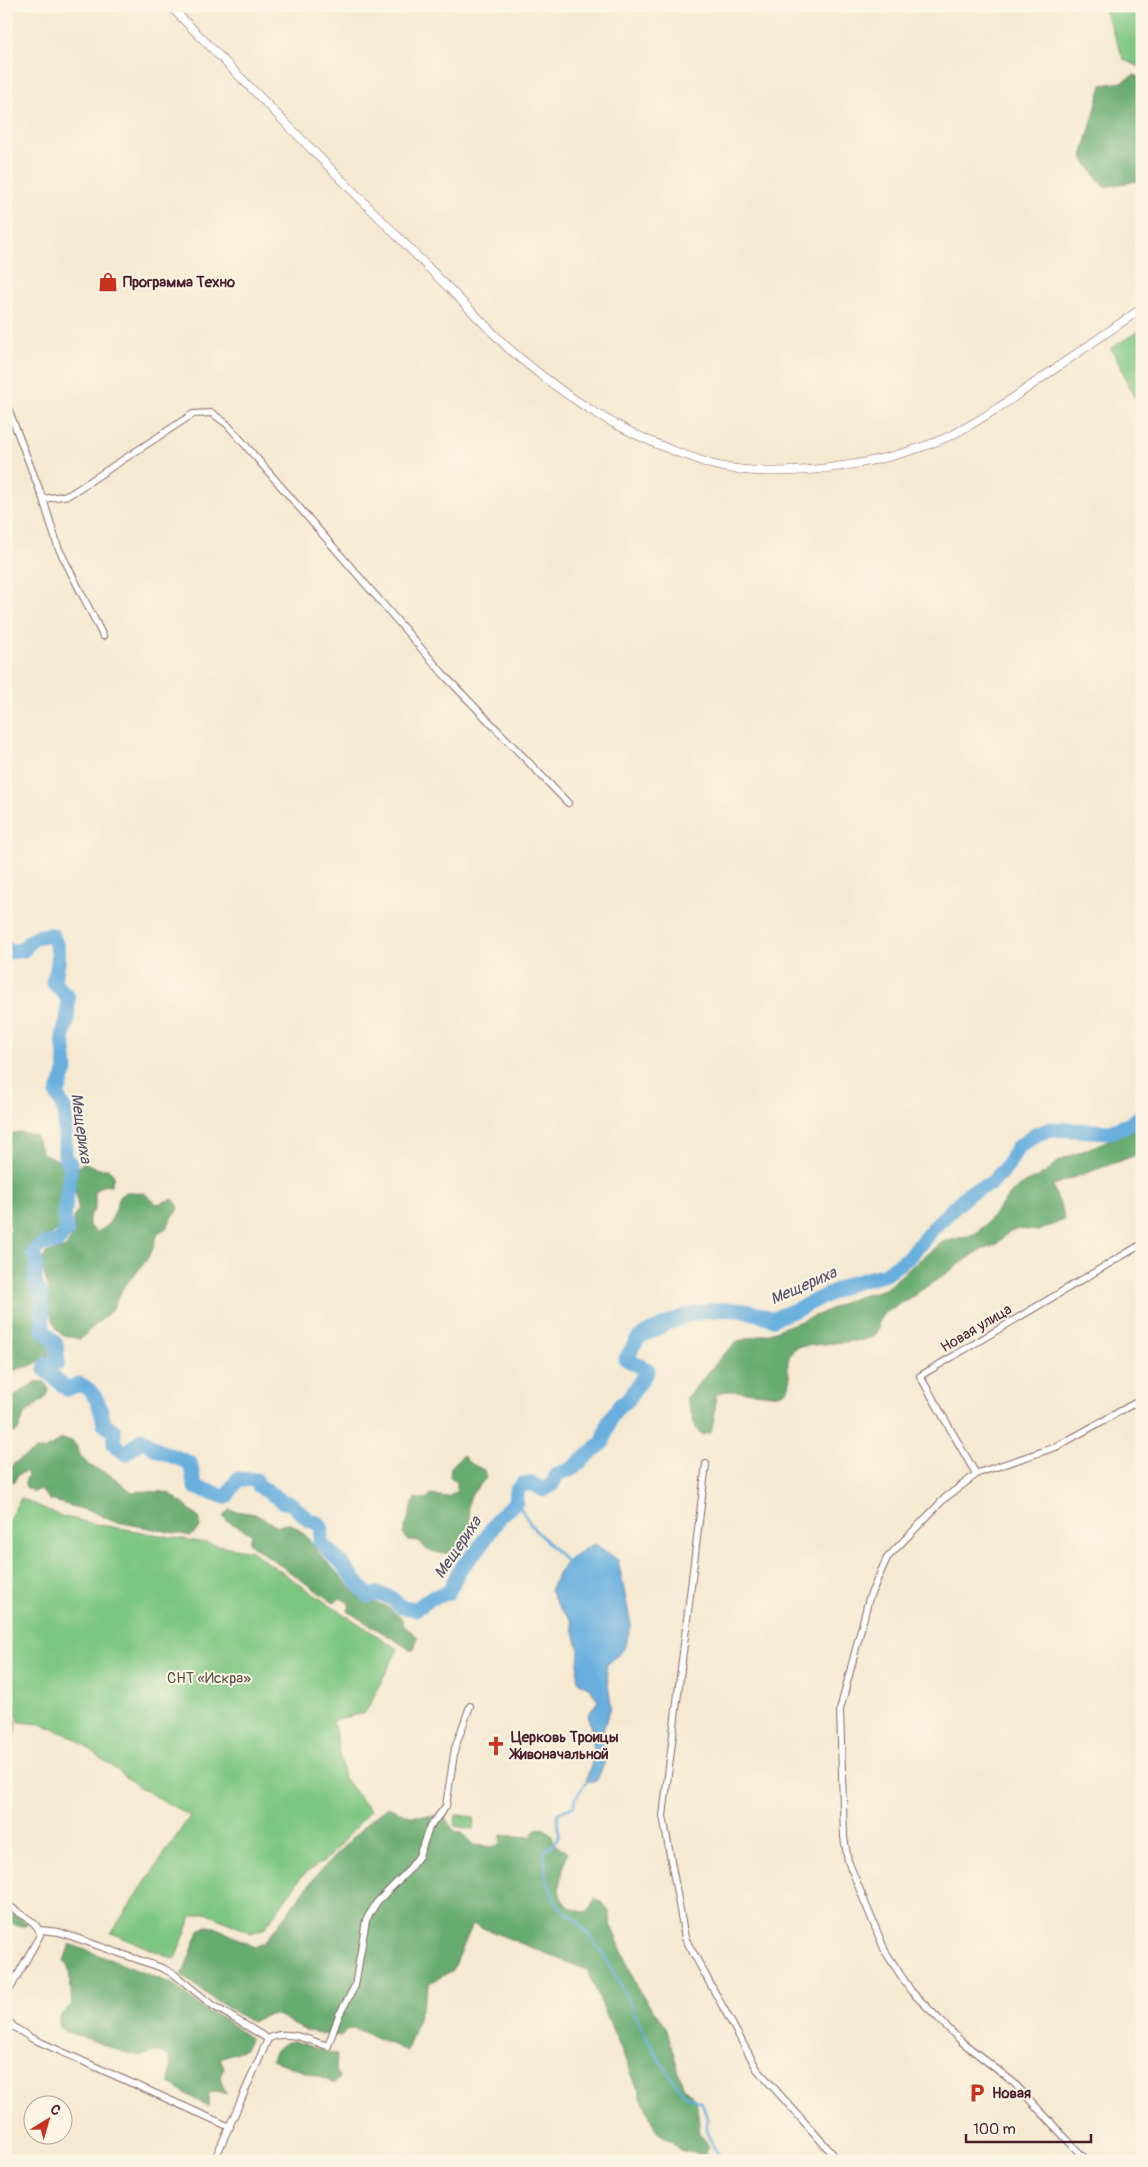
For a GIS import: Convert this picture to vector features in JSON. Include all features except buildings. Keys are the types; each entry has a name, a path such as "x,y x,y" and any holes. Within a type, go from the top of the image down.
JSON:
{"street":[{"path":"170,6 506,346 540,376 580,405 623,428 665,447 714,465 763,471 824,469 917,450 954,433 1001,406 1142,308"},
{"path":"6,403 43,499 58,546 103,636"},
{"path":"43,499 68,495 193,414 212,413 227,424 446,677 568,803"},
{"name":"Новая улица","path":"976,1474 920,1376 1142,1244"},
{"path":"1087,2161 1013,2082 962,2042 911,1991 885,1951 848,1861 844,1837 840,1710 868,1598 887,1558 946,1498 976,1474 1056,1447 1142,1399"},
{"path":"706,1464 663,1816 685,1938 757,2070 839,2161"},
{"path":"6,1698 13,1719 12,1734 6,1748"},
{"path":"214,2161 268,2039 271,2037 292,2036 328,2046 339,2015 355,1986 366,1920 377,1902 407,1872 419,1856 429,1828 446,1806 455,1748 470,1706"},
{"path":"6,1903 36,1924 40,1930 37,1942 6,1996"},
{"path":"40,1930 59,1932 162,1968 174,1974 212,2005 268,2039"},
{"path":"6,2018 14,2027 31,2038 230,2127"}],"green space":[{"path":"1103,6 1142,6 1142,68 1124,60"},
{"path":"1134,75 1142,78 1142,180 1104,187 1082,157 1102,85 1122,82"},
{"path":"1142,329 1142,411 1111,348"},
{"path":"1142,1126 1142,1153 1053,1185 1063,1210 1064,1220 1038,1231 1019,1229 1009,1232 996,1245 979,1251 910,1298 885,1312 879,1320 878,1329 873,1337 864,1340 795,1347 788,1361 790,1378 788,1388 783,1392 775,1394 734,1391 716,1394 711,1432 702,1435 696,1428 686,1398 723,1355 738,1341 767,1334 822,1313 849,1300 885,1289 939,1244 976,1233 1011,1193 1026,1182 1044,1174 1059,1161"},
{"path":"18,1132 35,1135 42,1153 59,1161 65,1167 60,1218 62,1228 27,1247 27,1257 32,1264 31,1283 38,1299 38,1329 50,1347 48,1357 30,1366 6,1372 6,1232 11,1228 6,1222 6,1135"},
{"path":"83,1162 99,1169 109,1169 114,1176 111,1185 102,1186 95,1192 95,1209 89,1217 89,1226 96,1232 106,1227 109,1223 119,1197 126,1192 144,1193 157,1204 173,1199 179,1207 166,1228 158,1233 152,1251 142,1266 124,1286 112,1310 80,1339 62,1335 57,1329 50,1312 48,1288 42,1263 46,1253 65,1248 75,1234 74,1218 78,1210 75,1185 77,1169"},
{"path":"36,1382 45,1382 49,1390 45,1398 24,1415 18,1431 6,1437 6,1397 15,1395"},
{"path":"61,1439 72,1441 87,1463 113,1477 132,1492 168,1493 200,1519 200,1528 191,1536 112,1521 96,1513 50,1500 39,1489 34,1492 26,1487 25,1483 28,1475 26,1471 18,1475 14,1482 10,1480 9,1471 13,1464 36,1450 45,1450"},
{"path":"463,1455 468,1462 484,1470 486,1478 470,1498 468,1509 471,1524 460,1546 445,1554 427,1550 419,1541 409,1541 403,1534 415,1498 424,1500 431,1495 448,1497 457,1491 457,1482 450,1477 451,1467"},
{"name":"СНТ «Искра»","path":"21,1498 61,1516 90,1523 251,1551 398,1649 365,1713 333,1720 344,1778 370,1811 329,1857 302,1876 265,1928 251,1933 206,1913 192,1916 175,1959 111,1933 190,1816 139,1787 76,1739 42,1724 19,1722 6,1672 6,1525"},
{"path":"229,1510 255,1514 278,1527 285,1523 294,1525 308,1538 318,1552 361,1599 386,1606 401,1618 404,1626 418,1637 413,1651 347,1611 350,1607 348,1602 340,1598 334,1603 253,1546 249,1542 251,1535 223,1517"},
{"path":"387,1807 410,1816 444,1816 454,1831 462,1833 474,1845 492,1847 500,1844 501,1835 531,1837 536,1829 544,1828 551,1834 554,1842 567,1853 559,1888 562,1899 569,1907 586,1912 592,1906 595,1898 603,1903 609,1911 612,1928 639,1991 666,2027 683,2086 696,2099 700,2133 709,2147 704,2155 681,2150 655,2129 587,1970 473,1924 453,1970 430,1983 407,2051 354,2028 346,2030 341,2036 338,2036 305,2030 280,2016 274,2015 261,2017 251,2022 212,1998 182,1976 199,1931 206,1926 215,1927 255,1947 264,1943 318,1873 367,1823"},
{"path":"456,1815 474,1817 473,1829 455,1826"},
{"path":"6,1909 27,1923 26,1926 17,1926 6,1919"},
{"path":"70,1944 173,1984 207,2011 223,2018 251,2039 245,2049 220,2058 224,2067 220,2077 226,2094 217,2091 209,2093 208,2107 170,2084 171,2066 169,2057 164,2054 156,2052 145,2055 129,2054 66,2032 59,2026 59,2017 72,2005 69,1969 64,1961"},
{"path":"294,2041 337,2055 336,2071 340,2078 335,2083 272,2060 280,2047"}],"water":[{"path":"595,1544 618,1560 631,1625 624,1649 606,1666 611,1707 603,1730 604,1764 597,1780 586,1782 593,1754 588,1715 598,1701 589,1687 579,1683 577,1675 579,1651 571,1620 560,1609 550,1591 567,1562"}],"waterway":[{"name":"Мещериха","path":"6,947 8,952 24,950 35,938 52,935 58,952 57,969 53,982 68,997 67,1021 63,1035 66,1070 57,1095 65,1111 65,1158 71,1165 64,1216 67,1231 57,1242 46,1243 37,1248 33,1255 36,1261 35,1285 42,1296 43,1330 56,1344 58,1362 47,1364 45,1369 67,1389 79,1384 94,1395 104,1424 114,1431 114,1444 126,1454 142,1439 157,1450 190,1463 195,1487 226,1497 238,1479 256,1480 259,1486 284,1502 290,1503 309,1520 319,1524 322,1529 320,1542 342,1564 368,1596 377,1594 390,1597 401,1607 416,1609 431,1598 448,1593 460,1569 479,1548 501,1515 516,1502 516,1491 523,1484 533,1484 544,1490 552,1485 557,1474 572,1469 603,1442 610,1419 620,1405 628,1400 648,1370 626,1359 636,1341 642,1336 672,1321 700,1312 714,1310 744,1311 773,1319 849,1284 885,1274 909,1257 936,1225 969,1193 992,1183 1007,1166 1017,1148 1035,1135 1051,1129 1110,1132 1128,1125 1142,1115"},
{"path":"516,1502 534,1529 569,1564"},
{"path":"588,1780 576,1797 574,1806 558,1813 558,1838 556,1842 544,1851 546,1877 556,1904 578,1922 600,1949 618,1980 647,2039 674,2082 685,2095 702,2103 707,2118 707,2133 723,2161"}],"place":[{"name":"Программа Техно","path":"108,282"},
{"name":"Церковь Троицы Живоначальной","path":"496,1746"},
{"name":"Новая","path":"977,2093"}]}
